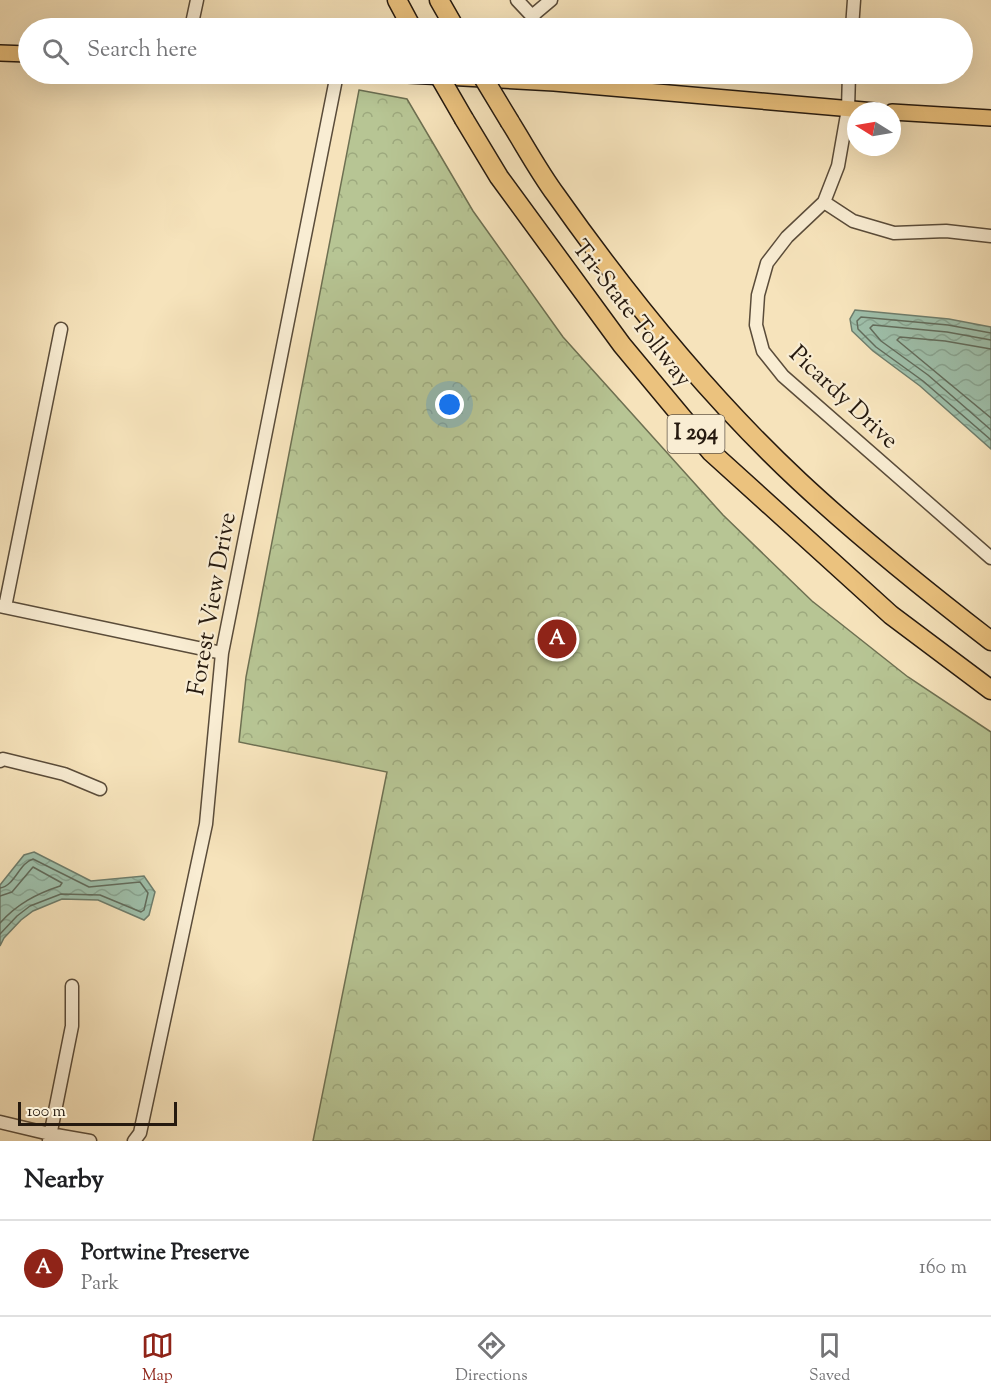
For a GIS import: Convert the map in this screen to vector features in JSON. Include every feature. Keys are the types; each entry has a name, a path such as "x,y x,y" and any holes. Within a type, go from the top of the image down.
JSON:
{"highway":[{"path":"397,0 407,18"},
{"path":"439,0 449,18"},
{"name":"Tri-State Tollway","path":"444,84 500,177 608,327 711,452 891,615 991,690"},
{"name":"Tri-State Tollway","path":"487,84 555,194 640,309 719,399 808,489 911,579 991,641"}],"main road":[{"path":"0,52 18,53"},
{"path":"610,84 847,109"},
{"path":"901,113 991,118"}],"street":[{"path":"193,18 197,0"},
{"path":"517,0 532,16 551,0"},
{"path":"853,18 854,0"},
{"name":"Forest View Drive","path":"134,1141 140,1133 206,824 222,653 335,84"},
{"name":"Picardy Drive","path":"848,102 849,84"},
{"name":"Picardy Drive","path":"847,115 838,166 824,202 787,237 767,263 758,295 756,325 763,351 783,376 991,558"},
{"path":"824,202 853,221 894,233 946,231 991,236"},
{"path":"61,329 3,606 222,653"},
{"path":"0,761 3,759 64,774 100,789"},
{"path":"49,1138 72,1026 72,986"},
{"path":"0,1122 49,1138 90,1141"}],"green space":[{"path":"359,90 407,99 473,211 563,337 723,515 812,601 908,677 991,732 991,1141 313,1141 387,772 239,742 246,677"}],"water":[{"path":"855,310 949,319 991,327 991,449 920,386 873,351 852,331 850,319"},
{"path":"34,852 91,881 144,876 155,892 149,915 144,920 98,900 62,899 33,911 21,920 4,938 0,946 0,885 24,855"}],"place":[{"name":"Portwine Preserve","path":"557,639"}]}
